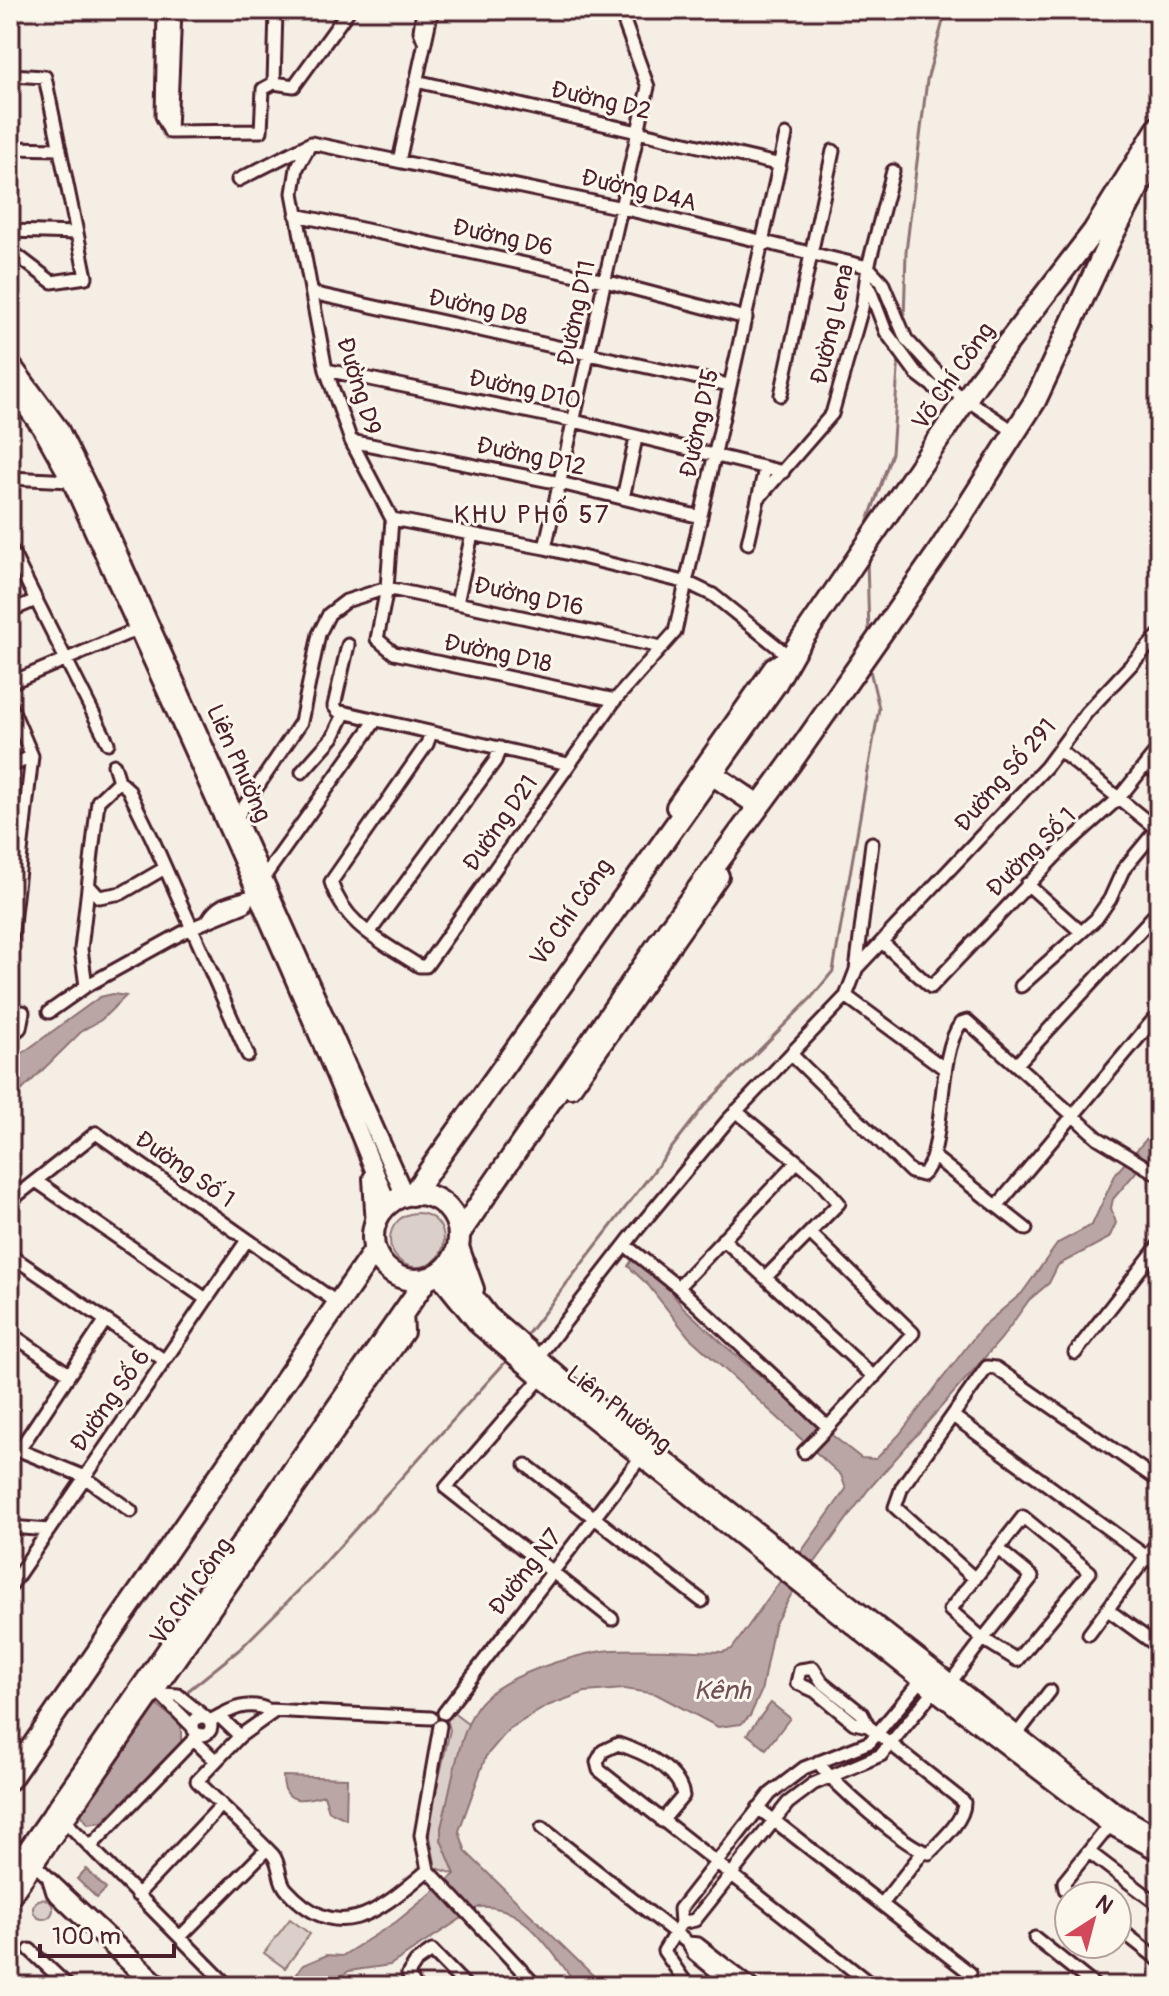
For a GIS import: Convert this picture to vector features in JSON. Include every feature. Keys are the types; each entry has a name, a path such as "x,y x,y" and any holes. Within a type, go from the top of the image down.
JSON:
{"highway":[{"name":"Võ Chí Công","path":"406,1195 435,1165 775,685 790,657 922,466 960,395 1093,232 1159,126"},
{"path":"461,1234 449,1209 426,1195 406,1195 375,1226 372,1254 392,1281 433,1277 670,927 790,764 939,551 1035,401 1101,258 1159,149"},
{"path":"712,774 758,805"},
{"path":"435,1165 439,1184 450,1197 463,1203 482,1203"},
{"name":"Võ Chí Công","path":"10,1779 249,1428 372,1254"},
{"path":"357,1278 374,1277 390,1283 398,1290 403,1312"},
{"name":"Võ Chí Công","path":"10,1877 30,1860 156,1689 403,1312 433,1277"}],"main road":[{"name":"Võ Chí Công","path":"435,1165 436,1149 774,667 790,657"},
{"path":"482,1203 496,1195 553,1115 787,778 790,764"},
{"name":"Võ Chí Công","path":"10,1765 249,1428"},
{"name":"Võ Chí Công","path":"10,1897 30,1860"}],"street":[{"path":"164,10 162,116 170,132"},
{"path":"170,132 175,10"},
{"path":"274,83 276,10"},
{"path":"170,132 261,131 263,89 274,83 294,86 349,10"},
{"path":"423,10 420,31 424,41"},
{"path":"399,161 424,41 430,32 432,10"},
{"name":"Đường D11","path":"545,548 648,87 620,10"},
{"path":"10,75 45,77 86,277 52,282 10,250"},
{"name":"Đường D2","path":"416,81 777,164"},
{"name":"Đường D15","path":"615,700 675,632 764,242 777,164 786,135"},
{"path":"238,180 311,143"},
{"name":"Đường D4A","path":"311,143 622,208 868,267"},
{"name":"Đường D9","path":"311,143 297,168 293,193 326,370 351,441 392,519"},
{"path":"10,148 60,149"},
{"path":"781,395 814,254 833,151"},
{"name":"Đường Lena","path":"758,499 832,414 867,285 868,267 893,171"},
{"name":"Đường D6","path":"296,215 605,281 746,318"},
{"path":"10,231 77,233"},
{"path":"868,267 882,282 906,339 920,356 960,395 1012,437"},
{"path":"867,285 886,332 917,374 938,390 960,395"},
{"name":"Đường D8","path":"312,293 729,385"},
{"name":"Liên Phường","path":"10,362 59,428 237,817 259,889 361,1134 406,1195"},
{"name":"Đường D10","path":"326,370 574,421 783,472"},
{"path":"927,383 935,371"},
{"name":"Liên Phường","path":"10,386 49,440 71,481 259,889 406,1195"},
{"path":"623,498 636,438"},
{"name":"Đường D12","path":"351,441 560,483 701,517"},
{"path":"748,543 765,469"},
{"path":"10,478 71,481"},
{"path":"237,817 301,722 319,634 329,614 346,601 387,588 392,519 545,548 688,583 713,595 790,657"},
{"path":"457,603 472,534"},
{"path":"10,548 108,743"},
{"name":"Đường D16","path":"387,588 661,647"},
{"name":"Đường D18","path":"387,588 377,639 394,653 615,700"},
{"path":"10,611 36,600"},
{"path":"10,683 138,629"},
{"name":"Đường Số 291","path":"856,970 1059,750 1086,713 1159,635"},
{"path":"302,772 333,737 348,645"},
{"name":"Đường D21","path":"369,933 419,966 426,966 615,700"},
{"path":"10,704 32,756 14,880 10,949"},
{"path":"339,712 568,764"},
{"path":"49,1012 86,986 191,928 208,920 217,920 245,906 376,720"},
{"path":"431,733 331,882 343,912 369,933 495,761 500,748"},
{"name":"Đường Số 1","path":"883,943 931,987 1027,884 1119,798 1159,748"},
{"path":"1021,986 1104,909 1123,870 1158,830 1059,750"},
{"path":"10,767 32,756"},
{"path":"1146,764 1159,775"},
{"path":"114,765 119,781 128,789 165,868 248,1055"},
{"path":"86,986 81,949 98,801 119,781"},
{"path":"612,1619 446,1488 625,1245 736,1111 846,996 856,970 872,843"},
{"path":"89,886 99,897 122,893 165,868"},
{"path":"1027,884 1081,932"},
{"path":"1017,1064 1159,910"},
{"path":"846,996 945,1069"},
{"path":"10,1012 23,1012 20,1028 10,1036"},
{"path":"998,1205 1159,1013"},
{"path":"791,1054 911,1172 926,1172 933,1156 945,1069 955,1030 967,1021 1098,1138 1154,1172"},
{"path":"736,1111 797,1162 839,1203 767,1276"},
{"name":"Đường Số 1","path":"10,1201 96,1133 339,1304"},
{"path":"361,1134 372,1178 375,1226"},
{"path":"933,1156 1026,1229"},
{"path":"678,1287 797,1162"},
{"path":"36,1181 206,1299"},
{"path":"808,1449 913,1333 810,1233"},
{"path":"461,1234 489,1315"},
{"path":"723,1239 874,1377"},
{"name":"Đường Số 6","path":"10,1587 247,1240"},
{"path":"625,1245 678,1287 827,1428"},
{"path":"1075,1353 1159,1245"},
{"path":"10,1255 164,1360"},
{"name":"Liên Phường","path":"433,1277 489,1315 508,1342 641,1457 786,1563"},
{"name":"Liên Phường","path":"433,1277 479,1326 508,1342"},
{"path":"105,1321 14,1450 83,1476 131,1511"},
{"path":"10,1333 69,1374"},
{"path":"975,1579 895,1507 902,1487 987,1367 996,1368 1159,1481"},
{"name":"Liên Phường","path":"536,1368 786,1563"},
{"path":"953,1416 1159,1566"},
{"name":"Đường N7","path":"438,1719 641,1457"},
{"path":"526,1465 702,1601"},
{"path":"1023,1517 1090,1572 1019,1660 983,1639 950,1612 975,1579 1023,1517"},
{"path":"10,1527 49,1530"},
{"path":"1089,1634 1159,1540"},
{"path":"688,1986 664,1951 677,1928 680,1909 758,1808 787,1778 818,1762 860,1748 983,1639 1032,1577 998,1549"},
{"path":"786,1563 936,1681 1110,1825 1159,1852"},
{"path":"1108,1610 1159,1647"},
{"path":"818,1762 828,1777 923,1852 929,1853 943,1839 966,1805 868,1726 862,1714 822,1682 813,1668 800,1670 797,1683 815,1691 854,1723 868,1726"},
{"path":"936,1681 1017,1734 1114,1811 1159,1837"},
{"path":"677,1928 695,1920 773,1820 799,1793 828,1777 869,1762 891,1744 936,1681"},
{"path":"156,1689 178,1695 192,1706 216,1716 240,1736"},
{"path":"156,1689 216,1761"},
{"path":"1017,1734 1050,1691"},
{"path":"216,1716 263,1714 272,1710 438,1719 421,1835 428,1870 536,1986"},
{"path":"272,1710 240,1736 197,1781 273,1856 284,1887 320,1917 343,1920 372,1913 428,1870"},
{"path":"90,1847 196,1734 209,1732 216,1716"},
{"path":"662,1821 683,1796 675,1778 643,1752 618,1744 603,1751 597,1762 599,1770 662,1821 873,1986"},
{"path":"758,1808 970,1973"},
{"path":"137,1895 217,1810"},
{"path":"60,1816 228,1986"},
{"path":"1067,1880 1110,1825"},
{"path":"542,1828 677,1928 694,1954 734,1986"},
{"path":"882,1904 923,1852"},
{"path":"1089,1852 1159,1905"},
{"path":"180,1937 262,1854"},
{"path":"30,1860 49,1880 60,1886 137,1967 150,1986"},
{"path":"1035,1938 1095,1986"},
{"path":"1133,1940 1159,1960"},
{"path":"688,1943 698,1944 752,1986"},
{"path":"30,1950 68,1986"},
{"path":"415,1986 408,1974 416,1962 432,1951 466,1986"},
{"path":"137,1967 164,1986"}],"shaded area":[{"path":"417,1213 436,1221 444,1240 436,1259 417,1267 398,1259 390,1240 398,1221"},
{"path":"444,1706 469,1725 441,1828 455,1874 436,1868 428,1826 450,1730"},
{"path":"43,1899 50,1902 53,1909 50,1916 43,1919 36,1916 33,1909 36,1902"},
{"path":"290,1919 310,1934 285,1968 264,1953"}],"water":[{"path":"113,994 126,996 101,1020 83,1030 10,1102 10,1062 100,997"},
{"name":"Kênh","path":"1159,1125 1159,1145 1113,1199 1111,1208 1116,1223 1109,1238 1058,1265 1049,1283 1029,1300 1001,1339 868,1490 791,1595 774,1625 761,1692 750,1716 741,1724 718,1727 656,1694 624,1689 585,1692 547,1706 509,1729 486,1756 459,1831 466,1852 604,1986 578,1986 548,1946 524,1922 496,1908 479,1907 390,1965 349,1971 326,1986 287,1986 303,1965 327,1955 342,1956 396,1922 455,1874 441,1840 441,1828 463,1737 475,1710 485,1698 517,1677 597,1652 640,1649 723,1652 732,1649 846,1489 841,1475 689,1337 648,1285 628,1266 635,1256 655,1272 683,1307 809,1417 861,1458 876,1459 899,1435 982,1327 1022,1293 1058,1243 1092,1225 1116,1173"},
{"path":"771,1703 790,1718 766,1749 747,1734"},
{"path":"155,1704 181,1724 181,1743 102,1822 88,1824 76,1807"},
{"path":"283,1776 347,1778 346,1819 329,1811 324,1795 303,1799 291,1797 284,1786"},
{"path":"86,1869 106,1889 97,1898 77,1879"}],"waterway":[{"path":"904,321 906,252 927,80 946,10"},
{"path":"863,535 892,453 899,356"},
{"path":"867,558 869,635"},
{"path":"523,1340 704,1106 811,998 833,971 879,708 869,666"},
{"path":"184,1694 240,1649 312,1577 509,1358"}],"district":[{"name":"KHU PHỐ 57","path":"532,514"}]}
